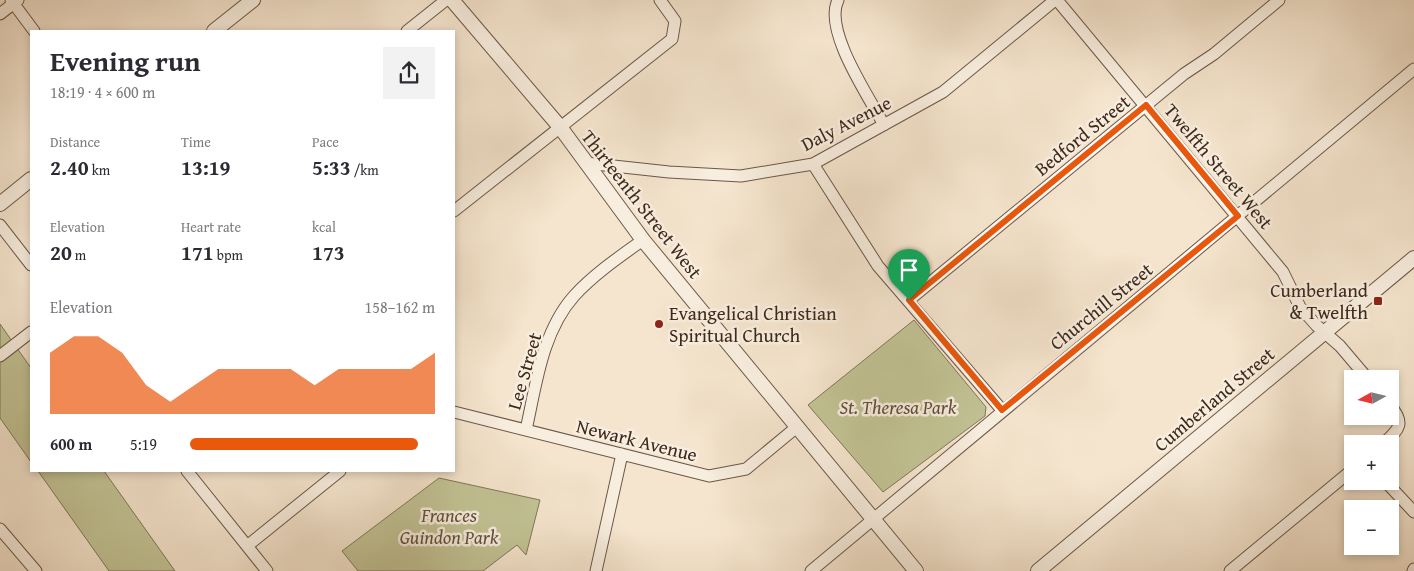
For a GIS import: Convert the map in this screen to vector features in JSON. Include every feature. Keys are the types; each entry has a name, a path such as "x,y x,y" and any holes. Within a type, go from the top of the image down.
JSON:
{"street":[{"path":"215,30 253,0"},
{"path":"408,30 446,0"},
{"name":"Thirteenth Street West","path":"452,0 560,127 643,240 916,571"},
{"path":"455,210 672,39 676,21 660,0"},
{"path":"838,0 834,8 838,38 884,125"},
{"name":"Daly Avenue","path":"586,163 669,172 741,176 813,164 942,92 1056,0"},
{"name":"Twelfth Street West","path":"1056,0 1146,105 1283,272 1300,307 1340,346 1360,370"},
{"name":"Bedford Street","path":"909,300 1184,74 1214,54 1279,0"},
{"path":"0,14 14,1 33,30"},
{"name":"Churchill Street","path":"811,571 1002,410 1414,69"},
{"path":"813,164 878,266 1002,410"},
{"path":"0,204 30,180"},
{"path":"0,225 30,264"},
{"name":"Lee Street","path":"526,430 543,354 561,314 574,296 643,240"},
{"name":"Cumberland Street","path":"1038,571 1414,258"},
{"path":"0,356 30,333"},
{"name":"Newark Avenue","path":"455,412 709,476 746,469 798,426"},
{"path":"1393,435 1398,430 1399,421"},
{"path":"596,571 622,454"},
{"path":"187,472 267,571"},
{"path":"247,546 339,472"},
{"path":"1230,571 1344,477"},
{"path":"1393,490 1414,512"},
{"path":"0,529 36,571"}],"green space":[{"name":"St. Theresa Park","path":"914,320 986,407 985,416 883,492 808,405"},
{"path":"0,324 30,367 30,461 0,418"},
{"path":"39,472 105,472 175,571 109,571"},
{"name":"Frances Guindon Park","path":"439,478 540,500 526,555 517,545 483,571 358,571 342,551"}],"place":[{"name":"Cumberland & Twelfth","path":"1378,301"},
{"name":"Evangelical Christian Spiritual Church","path":"659,324"}],"route":[{"path":"1146,105 1238,216 1002,410 909,300 1146,105"}]}
